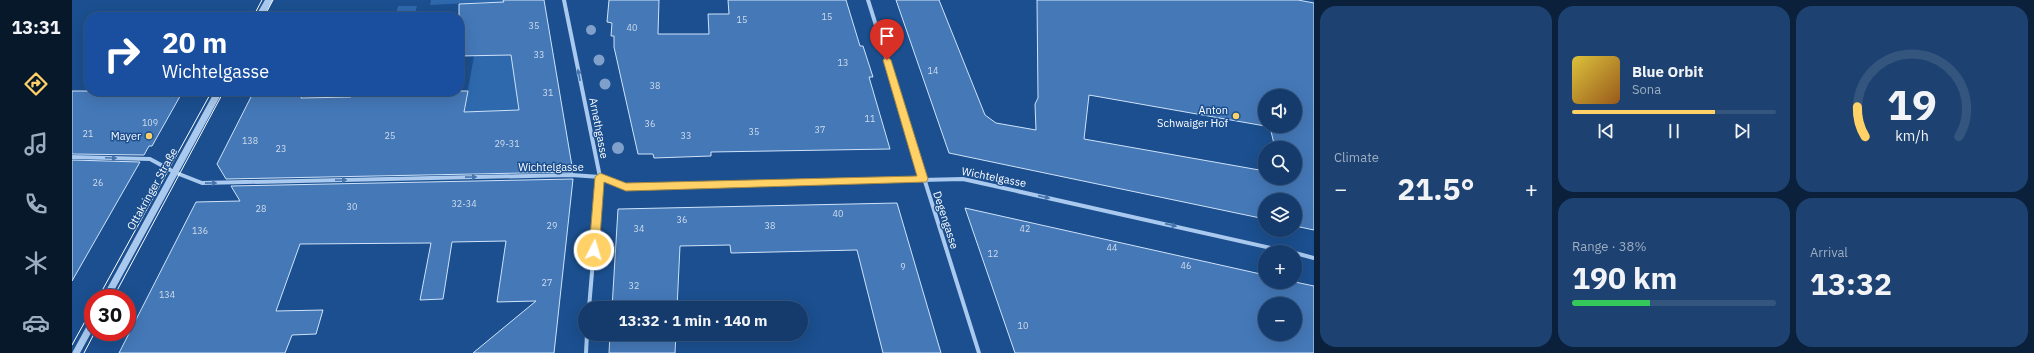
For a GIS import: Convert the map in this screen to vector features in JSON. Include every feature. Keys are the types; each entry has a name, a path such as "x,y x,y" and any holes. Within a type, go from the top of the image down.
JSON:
{"street":[{"path":"262,12 269,0"},
{"name":"Arnethgasse","path":"564,0 600,177 590,301"},
{"name":"Degengasse","path":"868,0 923,179 979,353"},
{"name":"Ottakringer Straße","path":"111,289 216,96"},
{"name":"Wichtelgasse","path":"72,157 150,159 174,172 202,183 572,175 600,177 626,187 963,179 1258,245"},
{"path":"1302,255 1314,258"},
{"path":"76,353 84,338"},
{"path":"586,353 587,341"}],"shaded area":[{"path":"431,0 503,0 519,110 464,112 474,56 487,2 430,5"},
{"path":"398,6 417,6 415,12 396,12"}],"building":[{"path":"503,0 544,0 573,172 226,179 217,164 251,96 302,96 301,98 351,96 464,96 464,91 468,91 464,112 519,110 511,55 464,56 464,12 459,12 459,4 504,2"},
{"path":"609,0 659,0 658,34 709,34 708,14 729,14 728,0 846,0 860,46 863,46 873,77 869,77 890,149 711,152 711,156 654,158 653,154 638,154 614,47 614,36 611,36 612,23 607,22"},
{"name":"Anton Schwaiger Hof","path":"896,0 939,0 985,115 996,123 1036,130 1035,104 1038,98 1037,0 1298,0 1314,3 1314,230 1302,227 1302,193 1258,193 1258,218 949,153","holes":["1258,89 1302,89 1302,133 1271,133 1273,141 1302,141 1302,185 1258,185 1258,170 1084,139 1089,95 1258,125"]},
{"path":"72,91 84,91 84,96 180,96 152,146 149,146 144,155 72,154"},
{"path":"72,160 140,162 72,281"},
{"path":"573,179 554,353 473,353 536,301 497,302 506,241 452,242 443,299 420,300 431,243 300,244 276,311 323,310 316,334 292,335 285,353 119,353 125,341 136,341 136,320 196,202 240,201 231,186"},
{"path":"897,203 941,353 883,353 857,250 731,253 730,245 680,246 677,301 612,301 618,209"},
{"path":"965,208 1258,273 1258,289 1302,289 1302,283 1314,286 1314,353 1015,353"},
{"path":"610,341 676,341 675,353 609,353"}],"tram line":[{"path":"256,12 262,0"},
{"path":"267,12 273,0"},
{"path":"103,289 209,96"},
{"path":"118,289 221,96"},
{"path":"72,345 84,323"},
{"path":"84,353 90,341"}],"place":[{"name":"Anton Schwaiger Hof","path":"1236,116"},
{"name":"Mayer","path":"149,136"}],"route":[{"path":"594,250 600,177 626,187 923,179 887,60"}]}
